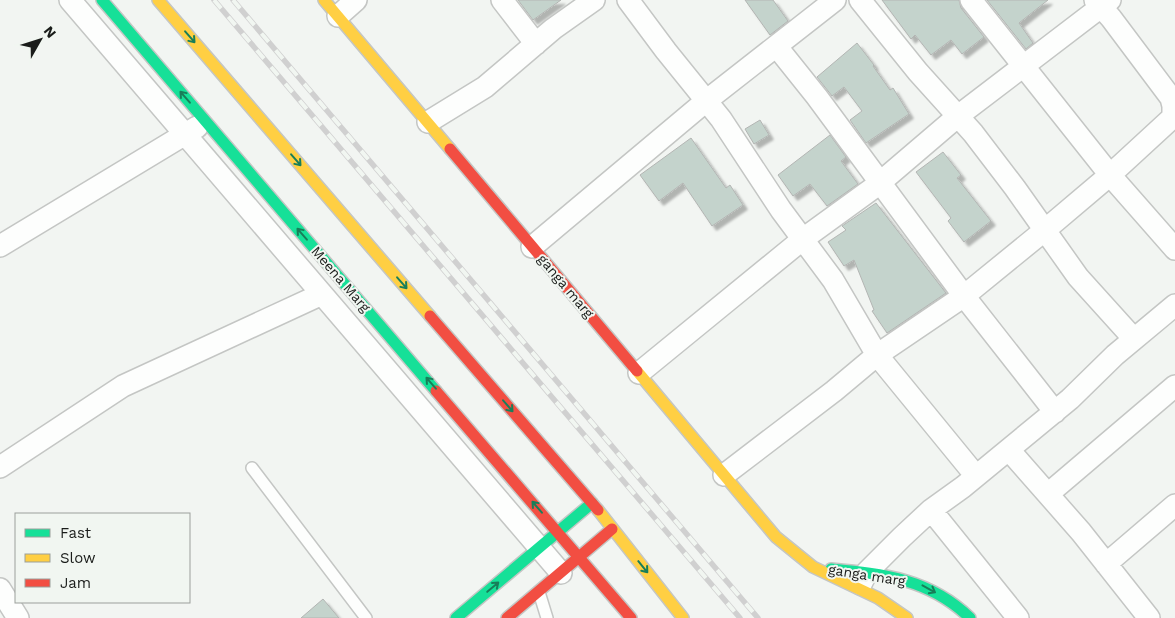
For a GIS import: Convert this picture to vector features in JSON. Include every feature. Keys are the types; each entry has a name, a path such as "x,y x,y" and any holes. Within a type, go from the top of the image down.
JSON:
{"street":[{"path":"70,0 561,573"},
{"name":"Meena Marg","path":"102,0 209,118 631,618"},
{"path":"158,0 235,96 592,503 683,618"},
{"name":"ganga marg","path":"324,0 776,537 812,567 863,580 920,584 959,605 970,618"},
{"path":"338,16 356,0"},
{"path":"502,0 536,44"},
{"path":"428,122 485,87 553,29 594,0"},
{"path":"628,0 721,119 781,210 833,280 877,355 976,476"},
{"path":"532,247 706,101 835,0"},
{"path":"860,0 918,72 958,116 1015,188 1078,277 1134,339"},
{"path":"971,0 1110,175 1175,249"},
{"path":"639,374 803,239 880,184 958,116 1102,2 1171,98 1173,117 1110,175 964,296 877,355 834,391 724,475"},
{"path":"777,47 817,97 964,296 1055,412"},
{"path":"0,246 185,135 209,118"},
{"path":"0,467 123,386 322,294"},
{"path":"863,580 902,537 931,510 1055,412 1114,355 1175,305"},
{"path":"1048,494 1175,386"},
{"path":"1009,450 1048,494 1149,618"},
{"path":"456,618 592,503"},
{"path":"1106,564 1175,505"},
{"path":"931,510 1018,618"},
{"path":"507,618 612,529"},
{"name":"ganga marg","path":"812,567 863,580 878,598 907,618"},
{"path":"0,588 18,618"}],"lane":[{"path":"252,468 366,618"},
{"path":"539,592 546,618"}],"building":[{"path":"518,0 561,0 533,20"},
{"path":"745,0 773,0 788,21 770,35"},
{"path":"882,0 959,0 961,8 984,37 962,54 951,40 931,55 915,35 911,39"},
{"path":"987,0 1048,0 1019,23 1033,43 1026,49"},
{"path":"857,43 890,90 893,88 909,114 866,143 850,120 862,111 844,87 832,96 817,77"},
{"path":"760,120 769,135 754,144 745,129"},
{"path":"830,135 846,157 841,161 858,184 827,206 810,184 793,196 778,175"},
{"path":"691,138 726,188 730,185 743,205 712,226 683,183 659,201 640,175"},
{"path":"943,152 961,175 957,178 991,221 964,242 948,221 951,218 916,172"},
{"path":"876,203 946,293 887,333 872,311 874,310 854,260 844,266 828,242 846,230 842,226"},
{"path":"323,599 339,618 301,618"}],"railway":[{"path":"214,0 740,618"},
{"path":"233,0 758,618"}],"traffic: fast":[{"path":"102,0 436,391"},
{"path":"456,618 592,503"},
{"path":"831,569 888,576 905,581 939,595 955,605 970,618"}],"traffic: slow":[{"path":"158,0 430,316"},
{"path":"324,0 450,149"},
{"path":"637,371 776,537 813,567 878,598 907,618"},
{"path":"598,510 683,618"}],"traffic: jam":[{"path":"450,149 637,371"},
{"path":"430,316 598,510"},
{"path":"436,391 631,618"},
{"path":"507,618 612,529"}]}
